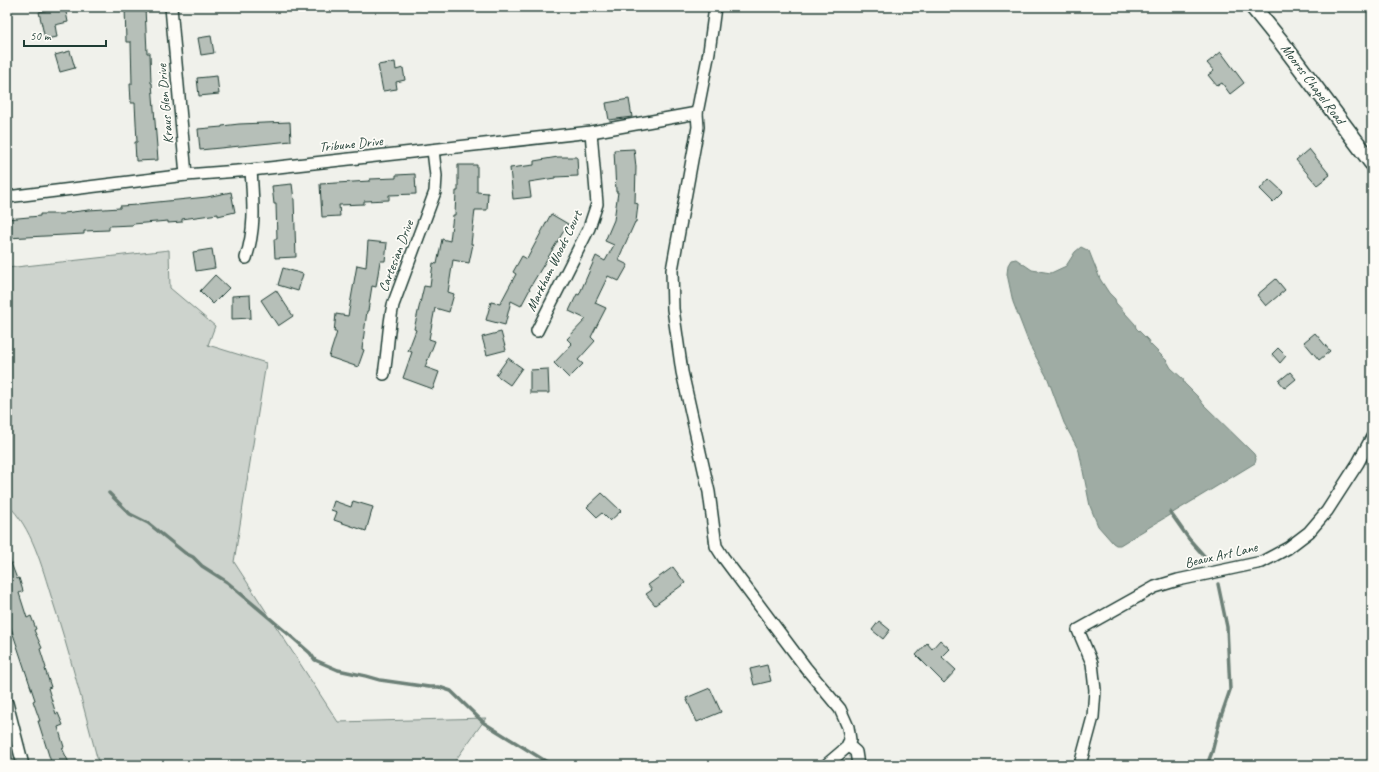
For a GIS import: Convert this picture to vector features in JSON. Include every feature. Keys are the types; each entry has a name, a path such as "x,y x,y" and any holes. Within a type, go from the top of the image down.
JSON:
{"main road":[{"name":"Moores Chapel Road","path":"1252,7 1282,43 1372,163"}],"street":[{"name":"Kraus Glen Drive","path":"171,7 186,175"},
{"path":"715,7 709,52 697,113 698,127 672,270 673,309 682,372 709,492 716,546 806,668 840,709 848,727 850,740 848,745 826,765"},
{"name":"Tribune Drive","path":"7,197 186,175 251,170 591,132 697,113"},
{"name":"Markham Woods Court","path":"537,331 589,228 594,214 596,204 591,132"},
{"name":"Cartesian Drive","path":"384,374 388,355 390,318 393,305 435,192 436,176 433,150"},
{"path":"246,258 251,244 253,222 251,170"},
{"name":"Beaux Art Lane","path":"1080,765 1093,717 1095,690 1092,663 1078,630 1155,587 1178,580 1262,562 1288,548 1309,532 1327,511 1358,463 1372,437"},
{"path":"7,703 23,765"},
{"path":"848,745 856,752 858,765"}],"shaded area":[{"path":"1081,247 1089,251 1100,279 1115,299 1116,303 1135,324 1136,328 1167,361 1171,368 1183,379 1184,383 1203,404 1254,454 1256,459 1255,463 1120,545 1113,543 1098,526 1090,506 1079,451 1064,423 1048,379 1030,346 1013,302 1007,274 1008,265 1011,260 1016,259 1032,270 1051,273 1066,266 1075,252"},
{"path":"169,250 170,288 215,326 208,345 266,363 234,562 338,722 486,718 452,765 99,765 71,661 40,561 30,536 16,513 7,504 7,268"}],"building":[{"path":"65,7 68,22 55,25 57,37 45,39 39,12"},
{"path":"125,7 145,7 147,53 150,53 151,83 158,160 136,161 135,142 137,142 135,103 131,103 130,84 132,84 131,42 126,42"},
{"path":"211,36 214,53 201,55 198,38"},
{"path":"70,51 75,68 60,72 55,55"},
{"path":"1221,52 1244,83 1230,94 1222,83 1217,86 1208,75 1214,71 1207,63"},
{"path":"395,62 396,70 403,68 405,80 396,82 397,89 383,91 378,65"},
{"path":"217,76 219,94 199,96 197,78"},
{"path":"629,99 632,117 609,120 606,103"},
{"path":"290,122 291,141 200,150 198,129 239,124"},
{"path":"634,149 636,167 635,203 638,204 636,222 618,260 628,265 619,281 608,276 595,303 606,308 591,337 595,341 578,360 583,364 569,378 554,363 572,344 567,339 586,319 569,311 577,294 579,295 596,256 605,261 614,245 605,241 614,220 618,192 616,192 614,150"},
{"path":"1309,149 1330,175 1317,185 1296,160"},
{"path":"558,157 577,157 578,176 555,177 529,182 531,197 513,199 510,168 534,165 534,161"},
{"path":"458,165 477,165 477,192 488,193 487,210 475,210 471,244 473,244 469,263 453,260 448,292 454,294 449,312 435,308 429,339 435,341 425,367 439,372 433,389 403,378 412,352 408,351 416,330 414,329 424,286 430,287 433,263 437,264 442,239 450,241 453,215 455,215 456,191 458,191"},
{"path":"415,174 416,194 389,195 389,200 364,201 364,204 339,205 340,216 322,217 320,184 370,181 370,179 396,178 396,175"},
{"path":"1269,179 1283,192 1273,202 1260,189"},
{"path":"292,184 296,257 275,258 274,239 277,239 276,204 274,204 272,186"},
{"path":"231,192 235,212 218,216 218,214 182,219 182,222 168,223 168,221 109,226 109,230 84,231 84,234 7,238 7,219 40,216 40,214 64,214 89,210 120,208 120,206 207,197"},
{"path":"551,214 568,224 529,289 521,306 511,301 505,325 486,320 491,302 500,304 516,274 513,272 522,256 527,259"},
{"path":"368,241 387,243 385,261 380,261 376,287 372,286 362,349 364,350 358,367 329,357 337,332 334,332 336,314 348,316 357,265 366,267"},
{"path":"212,249 215,268 196,271 193,252"},
{"path":"283,268 303,274 298,291 278,285"},
{"path":"215,275 229,288 213,304 200,291"},
{"path":"1276,279 1285,290 1266,306 1257,295"},
{"path":"276,290 293,316 278,326 261,300"},
{"path":"250,295 251,318 232,319 232,296"},
{"path":"501,332 506,350 487,355 482,337"},
{"path":"1315,333 1330,351 1319,360 1304,342"},
{"path":"1278,348 1286,356 1280,363 1272,354"},
{"path":"508,358 522,368 510,385 496,375"},
{"path":"548,369 549,393 530,393 530,370"},
{"path":"1290,372 1296,379 1285,388 1279,381"},
{"path":"602,493 621,511 610,521 602,513 597,517 587,507"},
{"path":"334,501 351,507 353,501 373,507 366,531 334,520 337,512 331,510"},
{"path":"7,555 17,579 19,578 23,591 19,593 27,618 31,616 36,629 34,630 42,648 40,649 51,687 48,688 56,714 58,713 63,725 58,727 64,747 62,748 70,765 52,765 38,721 40,721 33,701 35,700 7,616"},
{"path":"673,567 685,583 655,605 646,594 652,590 648,585"},
{"path":"879,621 890,630 883,639 872,630"},
{"path":"940,640 950,649 942,657 956,670 944,683 916,655 927,643 932,649"},
{"path":"767,665 771,681 754,685 750,669"},
{"path":"710,688 721,712 697,722 686,698"}],"waterway":[{"path":"109,493 130,514 148,523 185,553 193,557 202,566 227,582 310,653 315,660 338,670 380,680 439,687 451,691 484,723 547,762 549,765"},
{"path":"1170,512 1189,539 1205,557"},
{"path":"1207,765 1230,690 1227,627 1218,584"}]}
